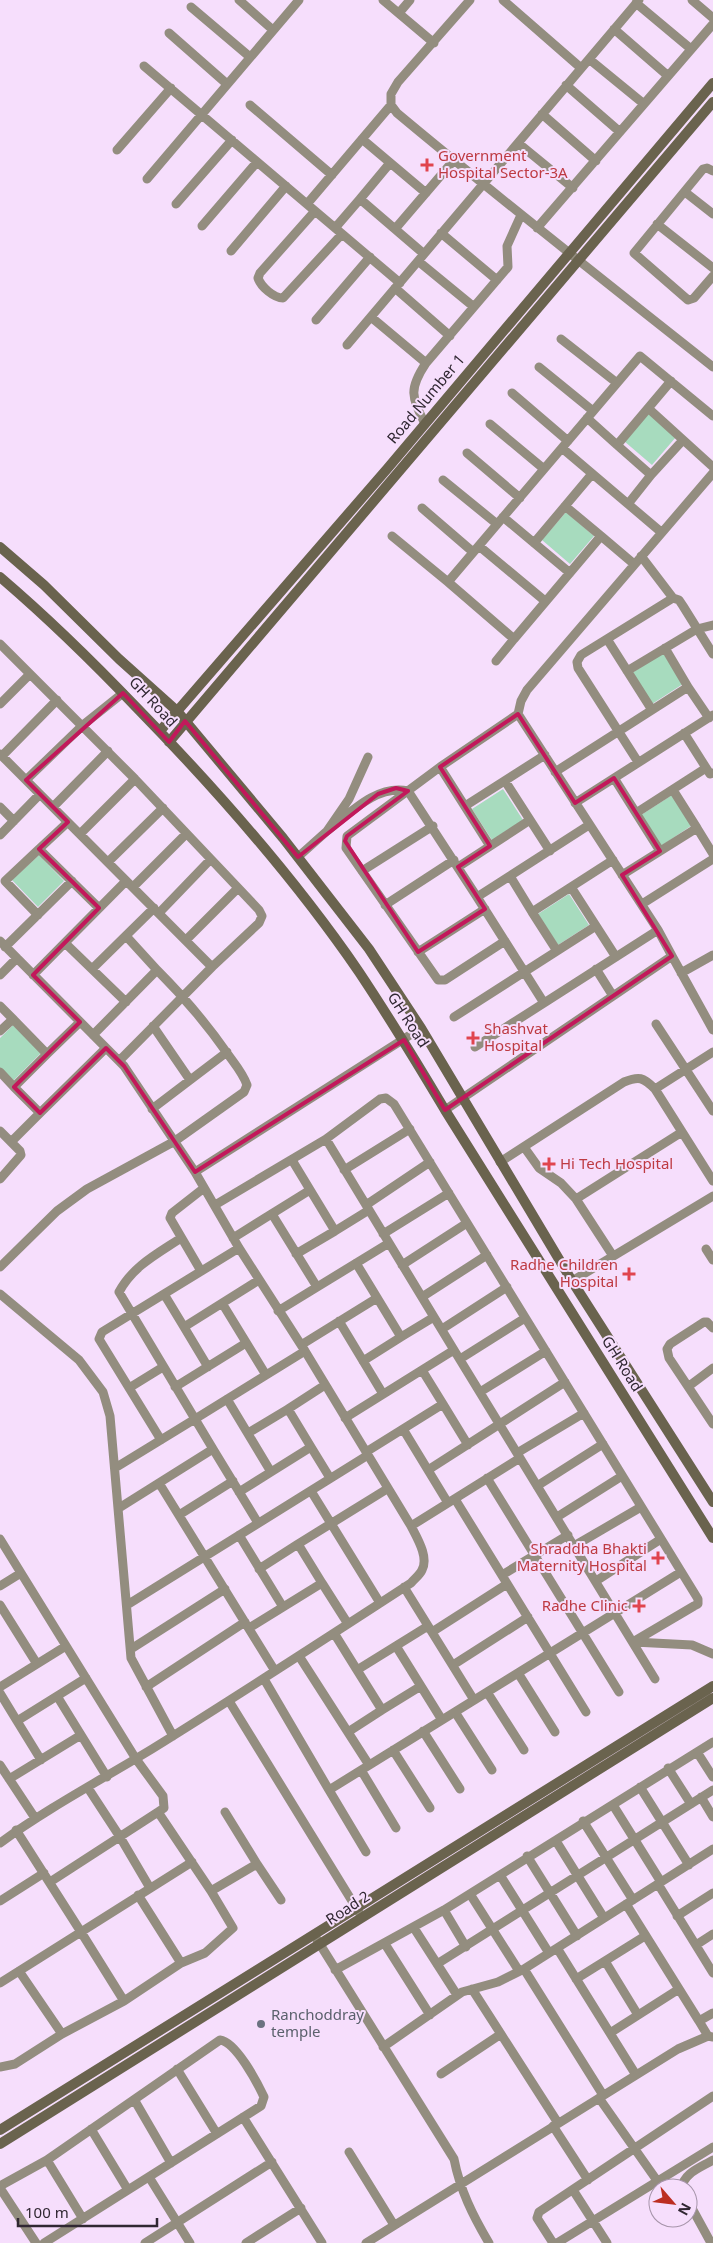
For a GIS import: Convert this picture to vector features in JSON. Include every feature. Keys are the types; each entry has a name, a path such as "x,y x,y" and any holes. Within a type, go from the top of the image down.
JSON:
{"street":[{"path":"239,0 273,30"},
{"path":"147,179 298,0"},
{"path":"384,0 434,43"},
{"path":"399,13 410,0"},
{"path":"470,0 398,82 391,94 391,105 397,114 521,215 713,367"},
{"path":"503,0 581,68"},
{"path":"692,0 713,18"},
{"path":"347,345 638,1 691,49"},
{"path":"191,7 250,57"},
{"path":"537,228 596,161 667,75 713,24"},
{"path":"614,29 667,75"},
{"path":"169,33 227,84"},
{"path":"589,58 644,104"},
{"path":"144,66 370,257 397,286 450,336"},
{"name":"Road Number 1","path":"160,731 425,424 713,83"},
{"path":"566,85 620,132"},
{"path":"117,150 171,88"},
{"name":"Road Number 1","path":"170,742 185,721 713,102"},
{"path":"250,105 332,175"},
{"path":"307,204 391,105"},
{"path":"542,114 596,161"},
{"path":"362,139 426,193"},
{"path":"176,204 232,140"},
{"path":"518,143 573,188"},
{"path":"395,229 454,160"},
{"path":"202,226 257,162"},
{"path":"316,211 260,273 258,278 262,285 276,296 283,298 339,231 360,199 390,163"},
{"path":"713,171 707,168 703,169 635,249 635,256 688,300 694,298 713,276"},
{"path":"231,251 286,186"},
{"path":"685,192 713,214"},
{"path":"360,199 395,229 421,257 474,307"},
{"path":"425,424 412,393 417,376 509,265 507,246 521,215"},
{"path":"657,224 713,268"},
{"path":"441,234 497,280"},
{"path":"316,320 370,257"},
{"path":"371,317 426,363"},
{"path":"561,339 617,383"},
{"path":"448,582 640,356 713,416"},
{"path":"539,367 590,415 617,445 652,475"},
{"path":"617,445 671,381"},
{"path":"512,392 565,444 592,474 661,532"},
{"path":"648,408 713,467"},
{"path":"490,424 544,469"},
{"path":"628,504 683,440"},
{"path":"467,453 520,498"},
{"path":"506,941 441,981 434,976 346,848 347,836 440,767 518,714 521,701 527,690 713,473"},
{"path":"534,543 592,474"},
{"path":"443,480 534,543 570,573"},
{"path":"565,506 634,564"},
{"path":"422,508 545,602"},
{"path":"392,536 514,639"},
{"path":"496,661 601,536"},
{"name":"GH Road","path":"0,547 44,585 119,659 177,710 298,857 369,949 421,1028 572,1281 713,1502"},
{"path":"641,556 673,598 679,600 713,654"},
{"name":"GH Road","path":"0,577 100,668 222,799 297,888 358,970 404,1040 445,1110 713,1538"},
{"path":"638,762 578,668 577,662 582,655 606,639 673,598"},
{"path":"627,671 697,628 713,625"},
{"path":"606,639 652,710"},
{"path":"1,646 83,725 259,910 262,916 259,922 212,966 119,1061"},
{"path":"575,803 711,716 688,686 665,648"},
{"path":"0,704 30,674"},
{"path":"555,772 688,686"},
{"path":"26,780 83,725 123,693"},
{"path":"57,700 1,755 212,966"},
{"path":"518,714 642,904 712,1025"},
{"path":"636,813 673,790 711,773 684,733"},
{"path":"53,807 108,751"},
{"path":"465,806 545,755"},
{"path":"327,831 349,799 368,757"},
{"path":"440,767 490,846"},
{"path":"614,778 660,851"},
{"path":"80,834 135,779"},
{"path":"505,781 550,851"},
{"path":"298,857 327,831 378,794 396,788 408,791 433,826 544,1003"},
{"path":"673,790 713,854"},
{"path":"0,835 40,794"},
{"path":"0,807 14,821"},
{"path":"108,862 163,808"},
{"path":"385,905 456,863 490,846 530,820"},
{"path":"38,914 3,878 39,849 68,822"},
{"path":"478,897 589,825"},
{"path":"362,871 433,826"},
{"path":"622,875 697,828"},
{"path":"33,975 99,908 130,884 186,834"},
{"path":"39,849 99,908"},
{"path":"642,904 713,859"},
{"path":"92,969 210,860"},
{"path":"532,912 613,860"},
{"path":"510,876 557,951"},
{"path":"0,1841 34,1818 107,1777 229,1701 380,1603 404,1587 422,1570 424,1562 419,1542 410,1526 303,1348 238,1248 195,1172 175,1141 119,1061 3,944 72,881"},
{"path":"571,887 616,957"},
{"path":"186,940 238,888"},
{"path":"418,952 485,909"},
{"path":"454,1017 596,926"},
{"path":"475,1047 658,930"},
{"path":"0,1267 57,1211 87,1189 175,1141 244,1092 247,1085 244,1077 227,1052 183,996 126,936"},
{"path":"65,943 126,1002"},
{"path":"681,973 713,955"},
{"path":"445,1110 672,956"},
{"path":"0,975 17,958"},
{"path":"596,969 612,996"},
{"path":"93,1035 158,970"},
{"path":"0,1006 47,1054"},
{"path":"0,1031 12,1019"},
{"path":"14,1087 80,1022"},
{"path":"656,1024 713,1111"},
{"path":"153,1026 190,1080"},
{"path":"195,1172 421,1028"},
{"path":"11,1142 106,1048"},
{"path":"152,1109 227,1052"},
{"path":"655,1088 713,1052"},
{"path":"0,1072 40,1113"},
{"path":"500,1162 624,1082 638,1076 645,1079 655,1088 713,1182"},
{"path":"214,1206 326,1139 380,1099 386,1098 394,1104 698,1599 698,1604 633,1642"},
{"path":"344,1170 410,1129"},
{"path":"0,1131 20,1151 21,1155 0,1179"},
{"path":"576,1199 682,1132"},
{"path":"326,1139 656,1679"},
{"path":"524,1147 539,1168 561,1183 576,1199 613,1256"},
{"path":"292,1160 335,1230"},
{"path":"296,1254 335,1230 430,1162"},
{"path":"201,1271 171,1221 172,1213 204,1188"},
{"path":"233,1238 310,1190"},
{"path":"383,1234 449,1193"},
{"path":"572,1281 713,1196"},
{"path":"272,1214 317,1287"},
{"path":"402,1264 467,1223"},
{"path":"181,1238 126,1278 119,1292 162,1367 258,1523"},
{"path":"278,1311 389,1243"},
{"path":"161,1440 99,1339 102,1332 238,1248"},
{"path":"706,1249 713,1260"},
{"path":"422,1297 487,1256"},
{"path":"356,1263 401,1337"},
{"path":"184,1327 259,1280"},
{"path":"442,1329 507,1287"},
{"path":"0,1294 79,1360 103,1392 110,1416 116,1468 131,1658 173,1736"},
{"path":"164,1294 208,1367"},
{"path":"116,1468 266,1375 339,1321 377,1298"},
{"path":"222,1303 266,1375"},
{"path":"363,1360 434,1317"},
{"path":"460,1359 525,1318"},
{"path":"339,1321 383,1394"},
{"path":"712,1419 669,1358 667,1349 670,1344 704,1322 708,1322 713,1328"},
{"path":"175,1387 246,1343"},
{"path":"345,1418 454,1350"},
{"path":"480,1392 546,1351"},
{"path":"128,1388 162,1367"},
{"path":"689,1386 713,1368"},
{"path":"422,1370 468,1445"},
{"path":"428,1470 565,1382"},
{"path":"248,1434 325,1385"},
{"path":"226,1400 271,1472"},
{"path":"127,1605 311,1491 443,1404"},
{"path":"288,1409 330,1478"},
{"path":"410,1526 452,1501 584,1413"},
{"path":"403,1429 428,1470 452,1501 502,1575 586,1712"},
{"path":"537,1486 603,1444"},
{"path":"239,1492 311,1447"},
{"path":"119,1508 213,1449"},
{"path":"557,1517 622,1476"},
{"path":"487,1478 619,1692"},
{"path":"179,1515 233,1481"},
{"path":"159,1483 275,1671"},
{"path":"259,1569 387,1489"},
{"path":"311,1491 380,1603"},
{"path":"574,1546 641,1507"},
{"path":"239,1535 283,1607"},
{"path":"502,1575 568,1536"},
{"path":"596,1581 661,1539"},
{"path":"1,1542 136,1759 163,1796 164,1808 50,1882"},
{"path":"298,1544 348,1624"},
{"path":"329,1790 681,1572"},
{"path":"0,1586 21,1573"},
{"path":"146,1687 247,1625 283,1607 322,1583"},
{"path":"357,1670 507,1584"},
{"path":"404,1587 474,1700"},
{"path":"131,1649 225,1589"},
{"path":"0,1605 37,1664"},
{"path":"453,1665 528,1617"},
{"path":"334,1633 382,1710"},
{"path":"633,1642 692,1645 713,1654"},
{"path":"0,1675 3,1685 66,1646"},
{"path":"396,1646 442,1720"},
{"path":"299,1656 369,1765"},
{"path":"518,1673 555,1732"},
{"path":"17,1721 86,1678"},
{"path":"264,1679 366,1852"},
{"path":"348,1732 421,1686"},
{"name":"Road 2","path":"0,2144 317,1940 357,1907 713,1686"},
{"path":"487,1692 524,1750"},
{"path":"0,1693 40,1760"},
{"path":"57,1696 107,1777"},
{"name":"Road 2","path":"0,2130 317,1940 362,1917 713,1698"},
{"path":"229,1701 362,1917"},
{"path":"455,1712 492,1770"},
{"path":"424,1731 460,1789"},
{"path":"9,1779 81,1735"},
{"path":"335,1970 444,1910 527,1856 556,1841 583,1821 613,1805 668,1768 713,1742"},
{"path":"393,1750 430,1808"},
{"path":"697,1752 713,1777"},
{"path":"0,1765 34,1818"},
{"path":"668,1768 691,1804"},
{"path":"361,1770 396,1828"},
{"path":"640,1787 688,1865"},
{"path":"88,1788 120,1836 150,1888"},
{"path":"437,1964 713,1790"},
{"path":"701,1797 713,1816"},
{"path":"613,1805 677,1916 713,1973"},
{"path":"0,2067 15,2064 62,2034 124,2000 181,1963 205,1953 233,1928 211,1891 158,1812"},
{"path":"225,1812 281,1900"},
{"path":"366,2243 678,2049 711,2036 699,2021 646,1936 583,1821"},
{"path":"16,1830 124,2000"},
{"path":"556,1841 604,1918"},
{"path":"383,2047 457,1995 498,1982 522,1970 713,1849"},
{"path":"527,1856 577,1936"},
{"path":"0,1983 192,1862"},
{"path":"211,1891 257,1864"},
{"path":"0,1901 44,1873"},
{"path":"500,1875 553,1951 576,1979 636,2075"},
{"path":"677,1916 713,1893"},
{"path":"470,1894 522,1970 634,2148 655,2178"},
{"path":"138,1895 181,1963"},
{"path":"444,1910 466,1947"},
{"path":"414,1928 457,1995"},
{"path":"696,1945 713,1934"},
{"path":"576,1979 646,1936"},
{"path":"317,1940 454,2159 459,2184 489,2243"},
{"path":"385,1944 430,2015"},
{"path":"605,1961 638,2015"},
{"path":"19,1971 62,2034"},
{"path":"472,1989 556,2124 588,2180"},
{"path":"610,2033 679,1989"},
{"path":"699,2021 713,2012"},
{"path":"442,2074 501,2034"},
{"path":"36,2243 0,2187 47,2160 135,2101 177,2069 220,2040 231,2044 264,2097 261,2106 50,2241"},
{"path":"177,2069 217,2134"},
{"path":"648,2188 555,2243 537,2218 537,2215 573,2190 713,2096"},
{"path":"135,2101 172,2163"},
{"path":"243,2117 322,2243"},
{"path":"91,2129 128,2190"},
{"path":"664,2178 713,2146"},
{"path":"349,2152 394,2225"},
{"path":"47,2160 83,2219"},
{"path":"685,2178 713,2160"},
{"path":"145,2243 272,2162"},
{"path":"149,2177 190,2243"},
{"path":"573,2190 607,2243"},
{"path":"246,2243 301,2208"},
{"path":"698,2219 711,2243"}],"highlighted area":[{"path":"123,693 169,742 185,721 298,857 378,794 396,788 408,791 347,836 345,841 418,952 485,909 458,867 490,846 440,767 518,714 575,803 614,778 660,851 622,875 672,956 445,1110 404,1040 195,1172 124,1066 106,1048 40,1113 14,1087 80,1022 33,975 99,908 39,849 68,822 26,780"}],"green space":[{"path":"648,413 676,437 652,465 624,441"},
{"path":"566,512 594,536 570,564 542,540"},
{"path":"663,653 683,684 652,704 632,673"},
{"path":"503,789 523,820 492,840 472,809"},
{"path":"672,795 691,826 661,846 641,815"},
{"path":"39,855 64,881 38,907 12,880"},
{"path":"569,894 589,925 558,945 538,914"},
{"path":"13,1025 41,1053 13,1081 0,1068 0,1038"}],"place":[{"name":"Government Hospital Sector-3A","path":"427,165"},
{"name":"Shashvat Hospital","path":"473,1038"},
{"name":"Hi Tech Hospital","path":"549,1164"},
{"name":"Radhe Children Hospital","path":"629,1274"},
{"name":"Shraddha Bhakti Maternity Hospital","path":"658,1558"},
{"name":"Radhe Clinic","path":"639,1606"},
{"name":"Ranchoddray temple","path":"261,2024"}]}
